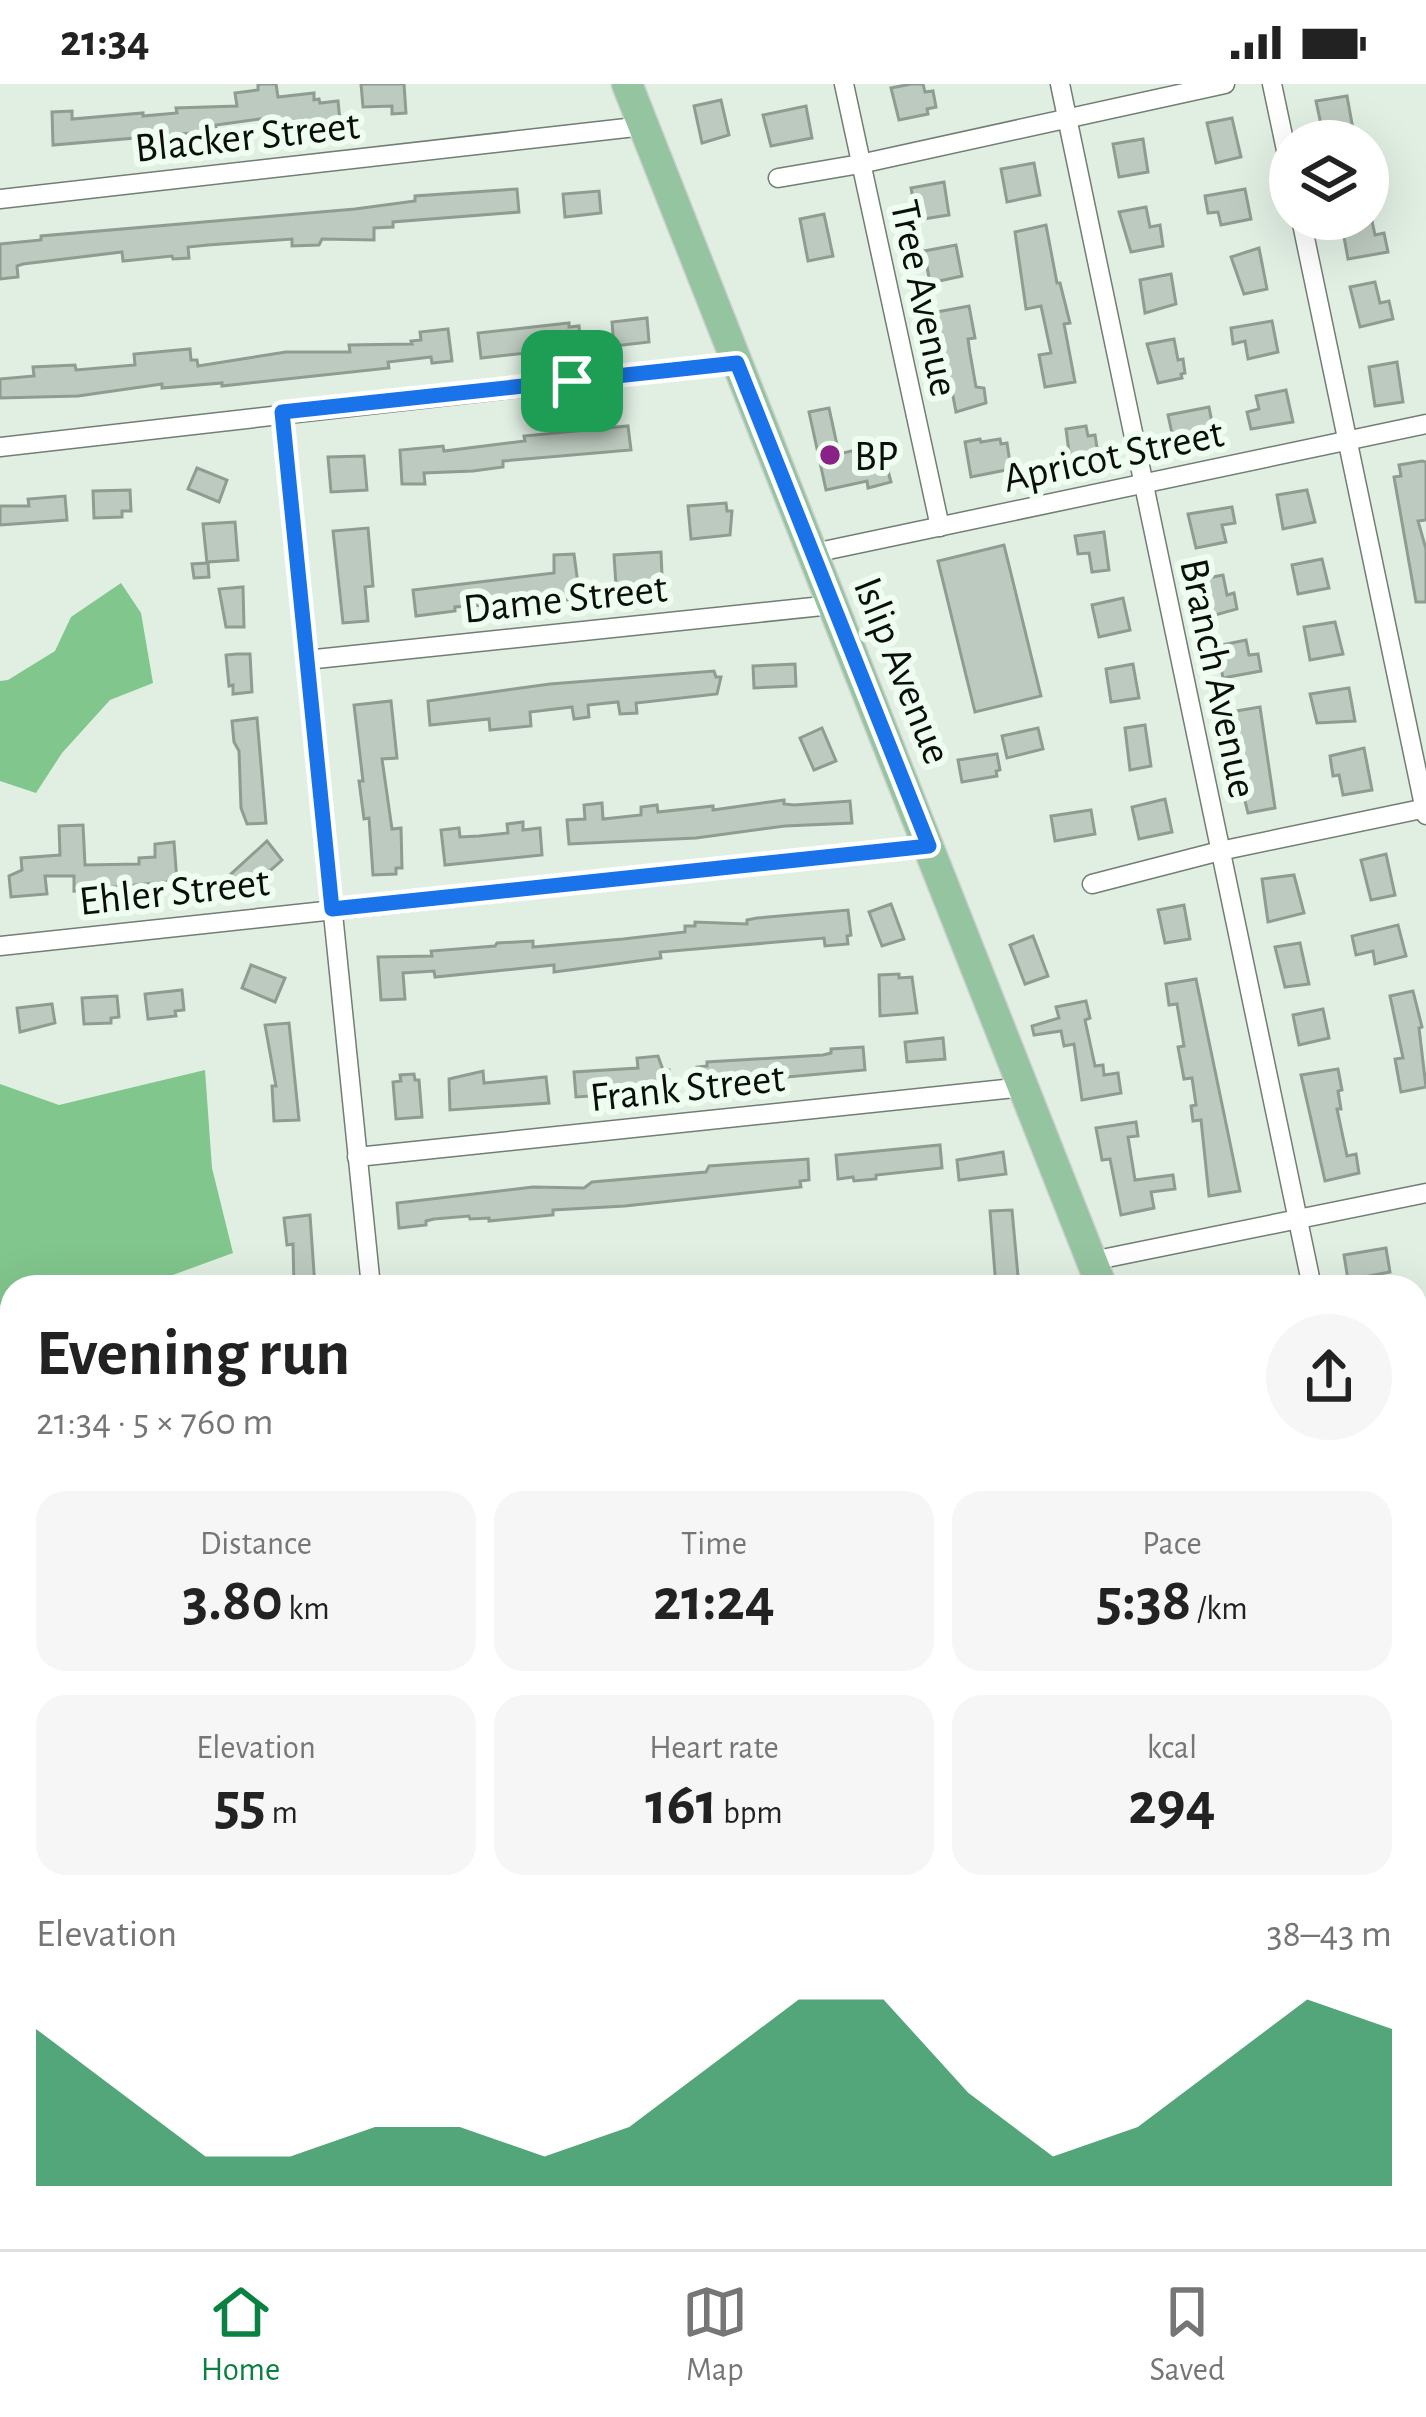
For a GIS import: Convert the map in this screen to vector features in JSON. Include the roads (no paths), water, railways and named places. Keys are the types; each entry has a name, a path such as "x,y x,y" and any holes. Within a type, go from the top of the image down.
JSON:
{"main road":[{"name":"Islip Avenue","path":"627,84 1097,1274"}],"street":[{"name":"Tree Avenue","path":"844,84 940,526"},
{"name":"Branch Avenue","path":"1060,84 1310,1275"},
{"path":"778,178 1225,84"},
{"path":"1272,84 1280,120"},
{"name":"Blacker Street","path":"0,199 644,126"},
{"path":"1092,884 1220,850 1425,810 1305,240"},
{"path":"0,447 737,363"},
{"path":"282,412 370,1275"},
{"name":"Apricot Street","path":"814,553 1426,424"},
{"name":"Dame Street","path":"306,660 832,605"},
{"name":"Ehler Street","path":"0,946 929,846"},
{"name":"Frank Street","path":"357,1157 1024,1087"},
{"path":"1097,1274 1298,1219 1426,1192"}],"place":[{"name":"BP","path":"830,455"}]}
